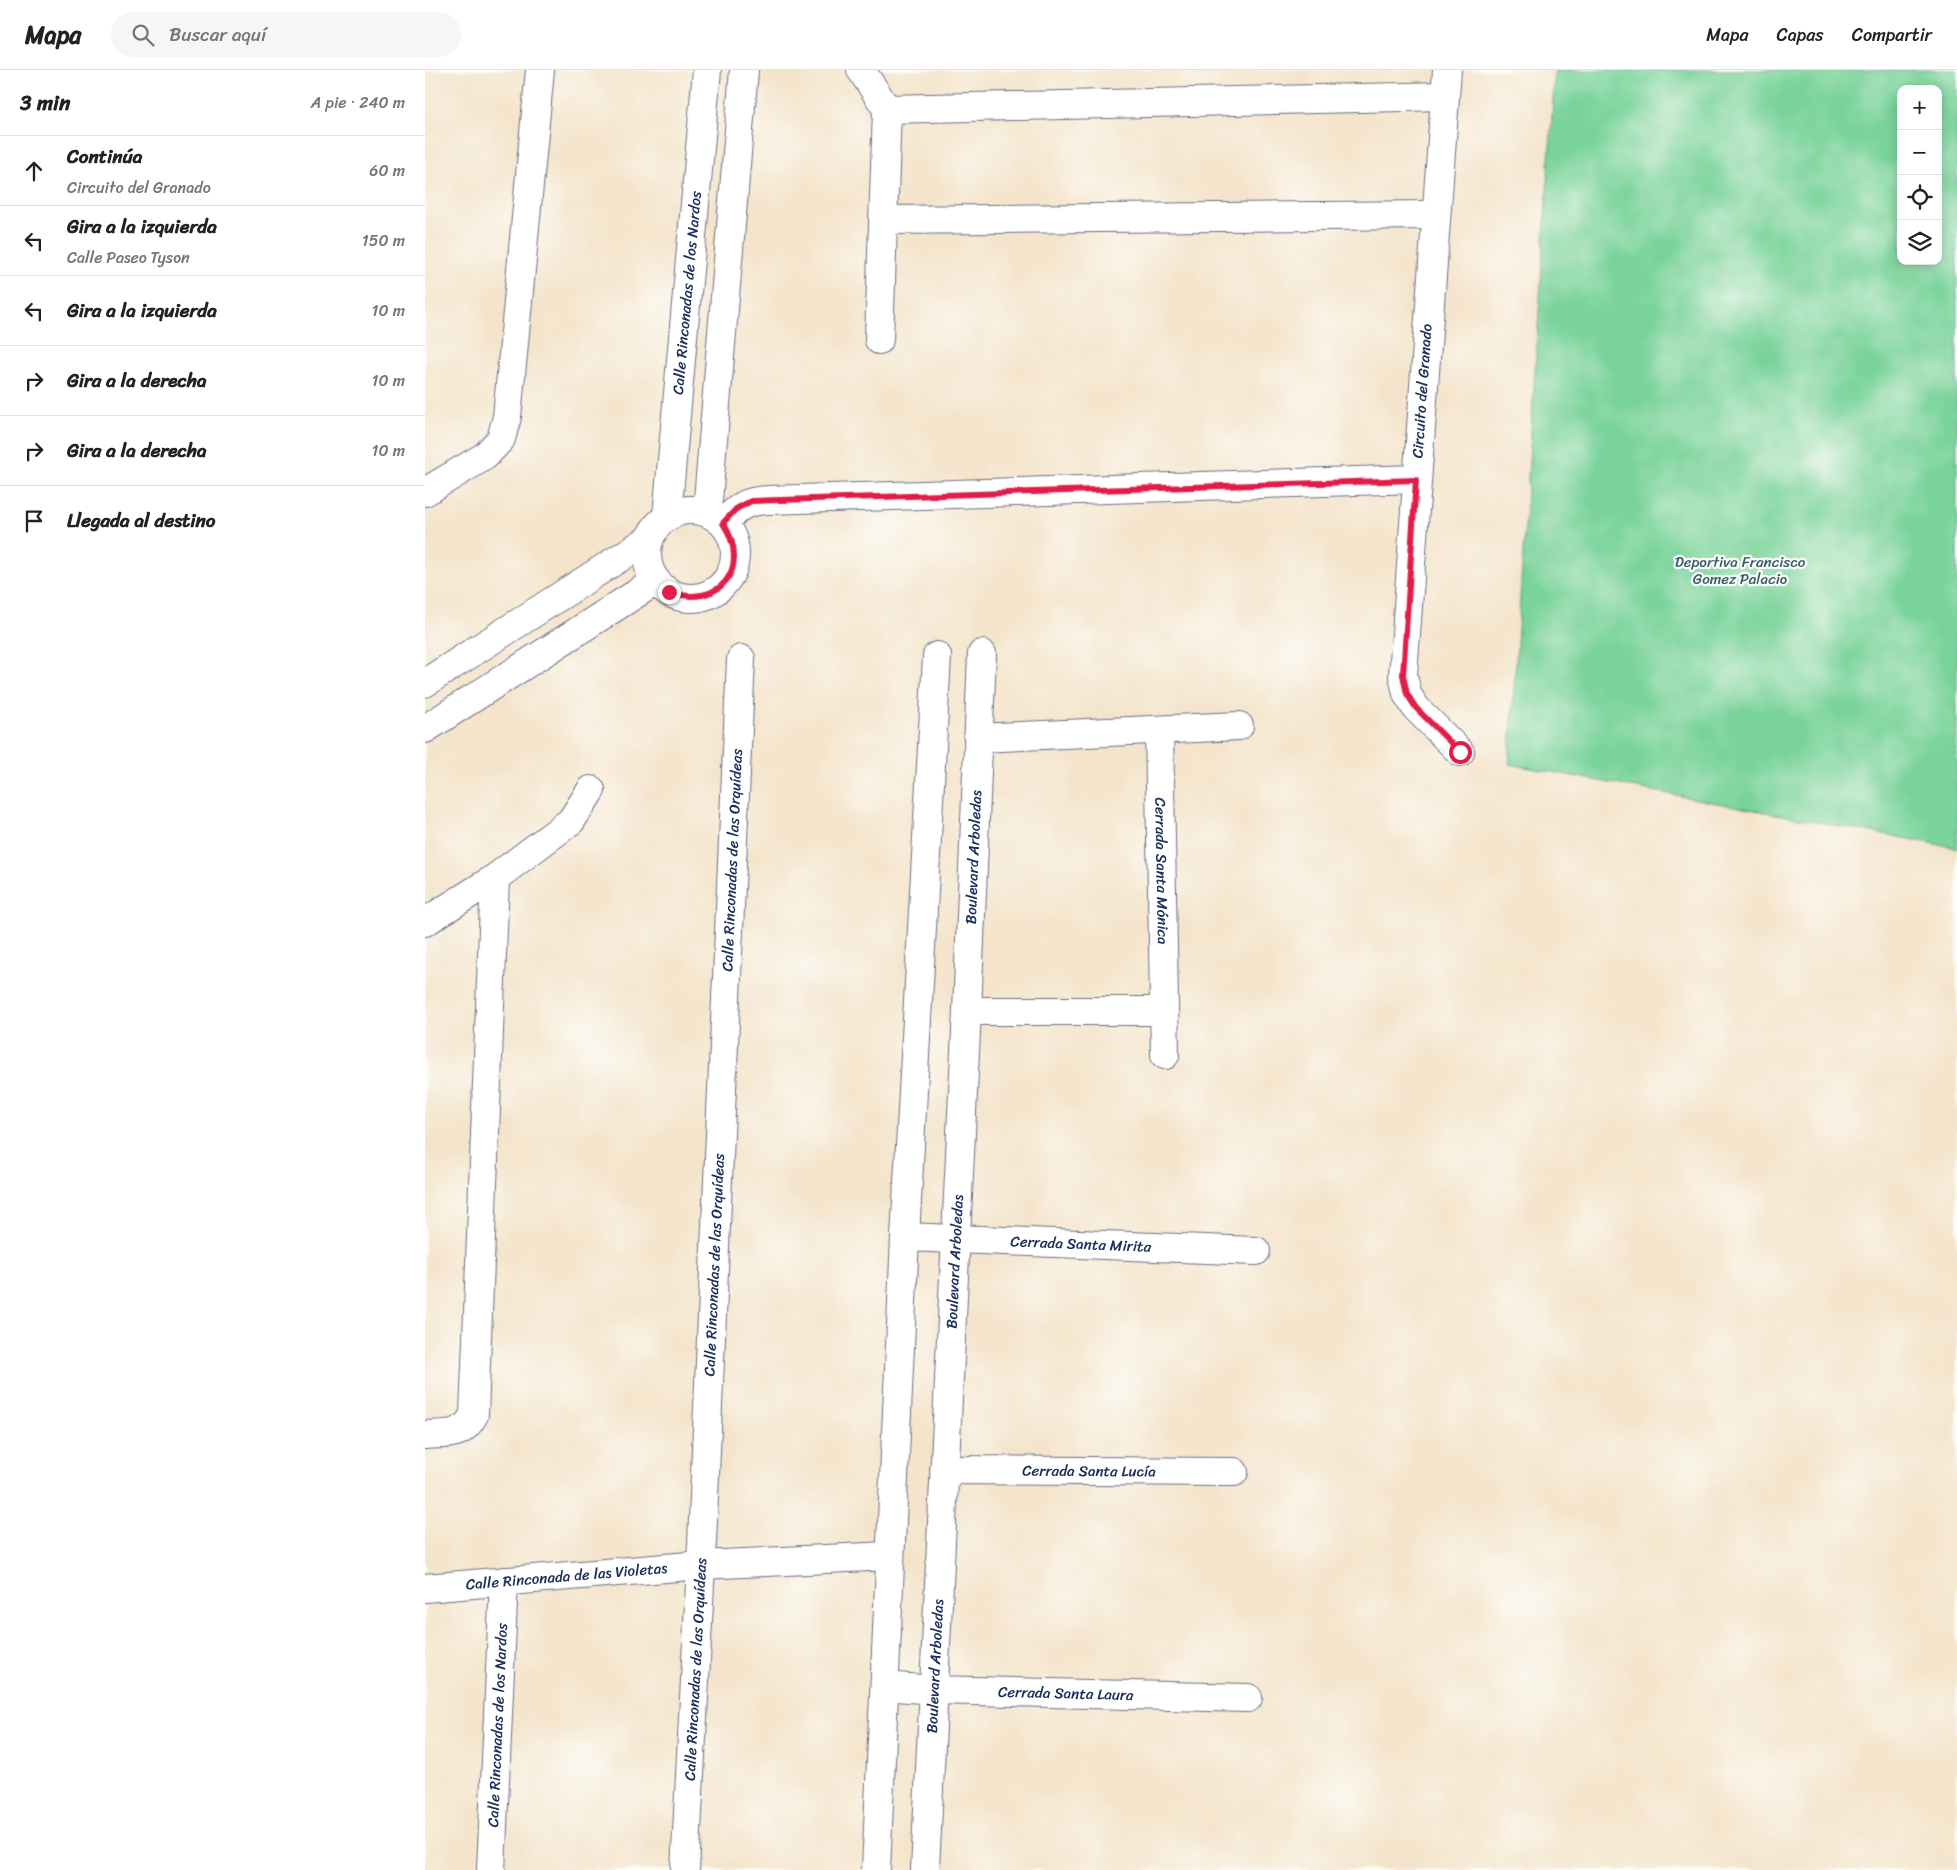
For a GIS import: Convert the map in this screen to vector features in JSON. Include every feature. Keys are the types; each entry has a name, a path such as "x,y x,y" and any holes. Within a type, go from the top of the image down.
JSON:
{"street":[{"path":"425,492 485,456 501,439 507,417 540,70"},
{"name":"Calle Rinconadas de los Nardos","path":"667,516 707,70"},
{"path":"715,518 744,70"},
{"path":"861,70 887,109 879,340"},
{"path":"887,109 1446,83"},
{"name":"Circuito del Granado","path":"1446,83 1403,675 1407,694 1416,708 1460,752"},
{"path":"883,220 1436,216"},
{"path":"715,518 751,501 768,500 1416,480"},
{"path":"693,510 715,518 732,538 735,556 731,573 720,587 704,596 686,598 669,592 655,581 649,568 646,554 649,539 656,526 667,516 679,511 693,510"},
{"path":"425,683 649,539"},
{"path":"425,729 655,581"},
{"name":"Boulevard Arboledas","path":"925,1870 967,1011 981,654"},
{"path":"876,1870 889,1556 937,656"},
{"name":"Calle Rinconadas de las Orquídeas","path":"685,1870 701,1565 741,659"},
{"path":"978,738 1239,726"},
{"name":"Cerrada Santa Mónica","path":"1159,730 1165,1055"},
{"path":"425,922 495,878 571,821 591,790"},
{"path":"425,1435 458,1433 467,1427 474,1415 495,878"},
{"path":"967,1011 1164,1011"},
{"name":"Cerrada Santa Mirita","path":"905,1238 1256,1251"},
{"name":"Cerrada Santa Lucía","path":"944,1470 1234,1472"},
{"name":"Calle Rinconada de las Violetas","path":"425,1588 701,1565 889,1556"},
{"name":"Calle Rinconadas de los Nardos","path":"491,1870 504,1581"},
{"name":"Cerrada Santa Laura","path":"885,1686 933,1690 1248,1698"}],"green space":[{"name":"Deportiva Francisco Gomez Palacio","path":"1555,70 1957,70 1957,848 1509,764"}],"route":[{"path":"669,592 686,598 704,596 720,587 731,573 735,556 732,538 723,523 736,509 751,501 1416,480 1403,675 1407,694 1416,708 1460,752"}]}
